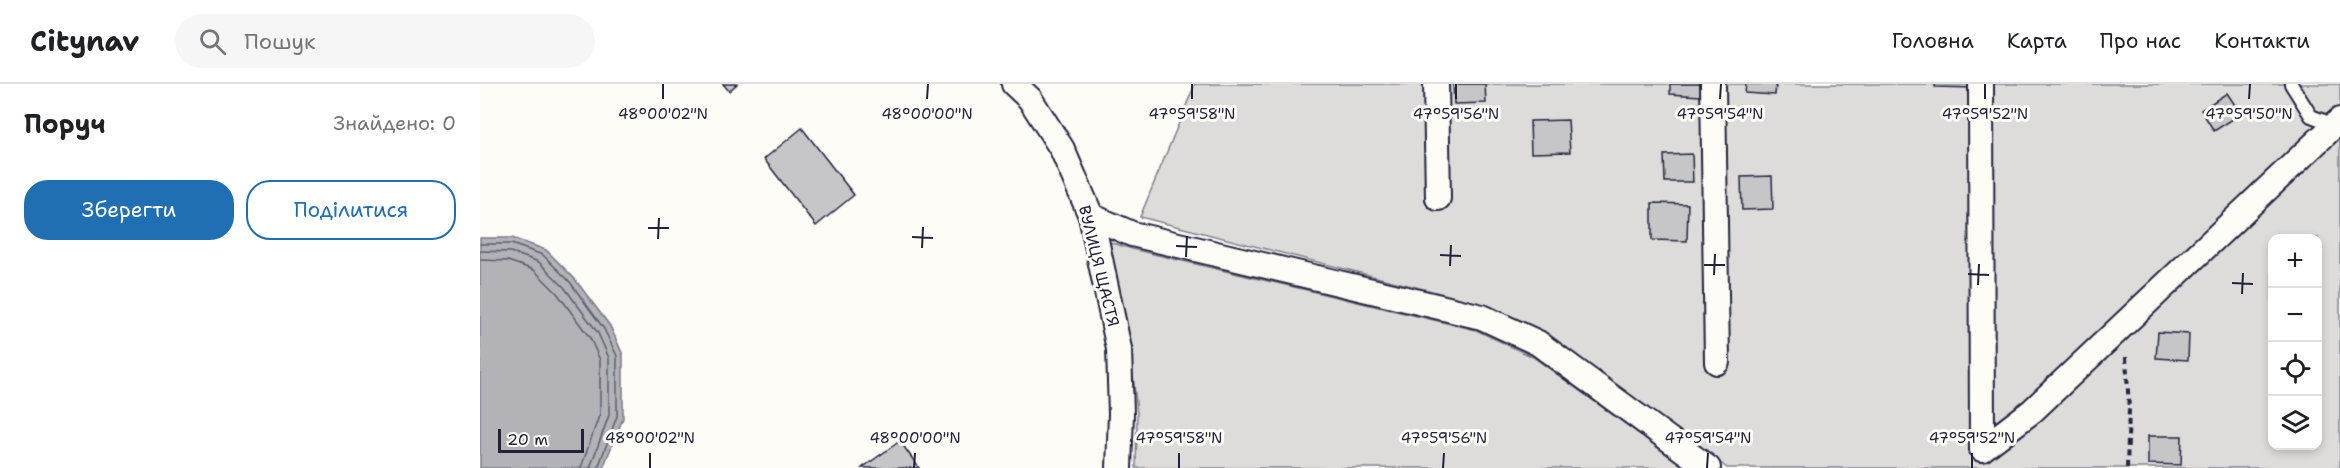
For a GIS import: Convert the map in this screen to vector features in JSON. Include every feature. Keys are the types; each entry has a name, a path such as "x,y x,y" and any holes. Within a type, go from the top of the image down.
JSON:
{"street":[{"name":"ВУЛИЦЯ ЩАСТЯ","path":"1014,84 1030,99 1062,149 1091,216 1119,349 1121,414 1119,468"},
{"path":"1436,84 1438,198"},
{"path":"1713,84 1717,362"},
{"path":"1981,84 1982,449 2032,411 2337,122"},
{"path":"1091,216 1132,234 1482,317 1538,343 1708,468"}],"lane":[{"path":"2290,84 2311,116 2337,122"}],"path":[{"path":"2125,323 2129,410 2127,468"}],"shaded area":[{"path":"1195,84 2340,84 2340,468 1727,468 1544,331 1483,304 1140,217"},
{"path":"1106,241 1476,330 1533,357 1686,468 1136,468 1137,413 1130,345"}],"water":[{"path":"480,238 512,238 546,250 574,278 610,326 623,355 623,418 603,468 480,468"}],"building":[{"path":"723,84 737,84 729,91"},
{"path":"1453,84 1485,84 1486,103 1454,104"},
{"path":"1670,84 1701,84 1700,96 1670,94"},
{"path":"1746,84 1776,84 1775,95 1745,93"},
{"path":"1935,84 1975,84 1975,88 1935,87"},
{"path":"2227,93 2241,114 2214,131 2201,110"},
{"path":"1568,120 1570,152 1531,153 1530,121"},
{"path":"802,128 854,195 816,226 764,159"},
{"path":"1692,154 1693,182 1665,182 1664,155"},
{"path":"1772,176 1773,209 1742,210 1741,177"},
{"path":"1652,203 1688,204 1687,241 1652,240"},
{"path":"2158,332 2189,334 2188,360 2156,358"},
{"path":"2148,436 2182,436 2181,465 2148,464"},
{"path":"900,441 919,468 862,468"}]}
